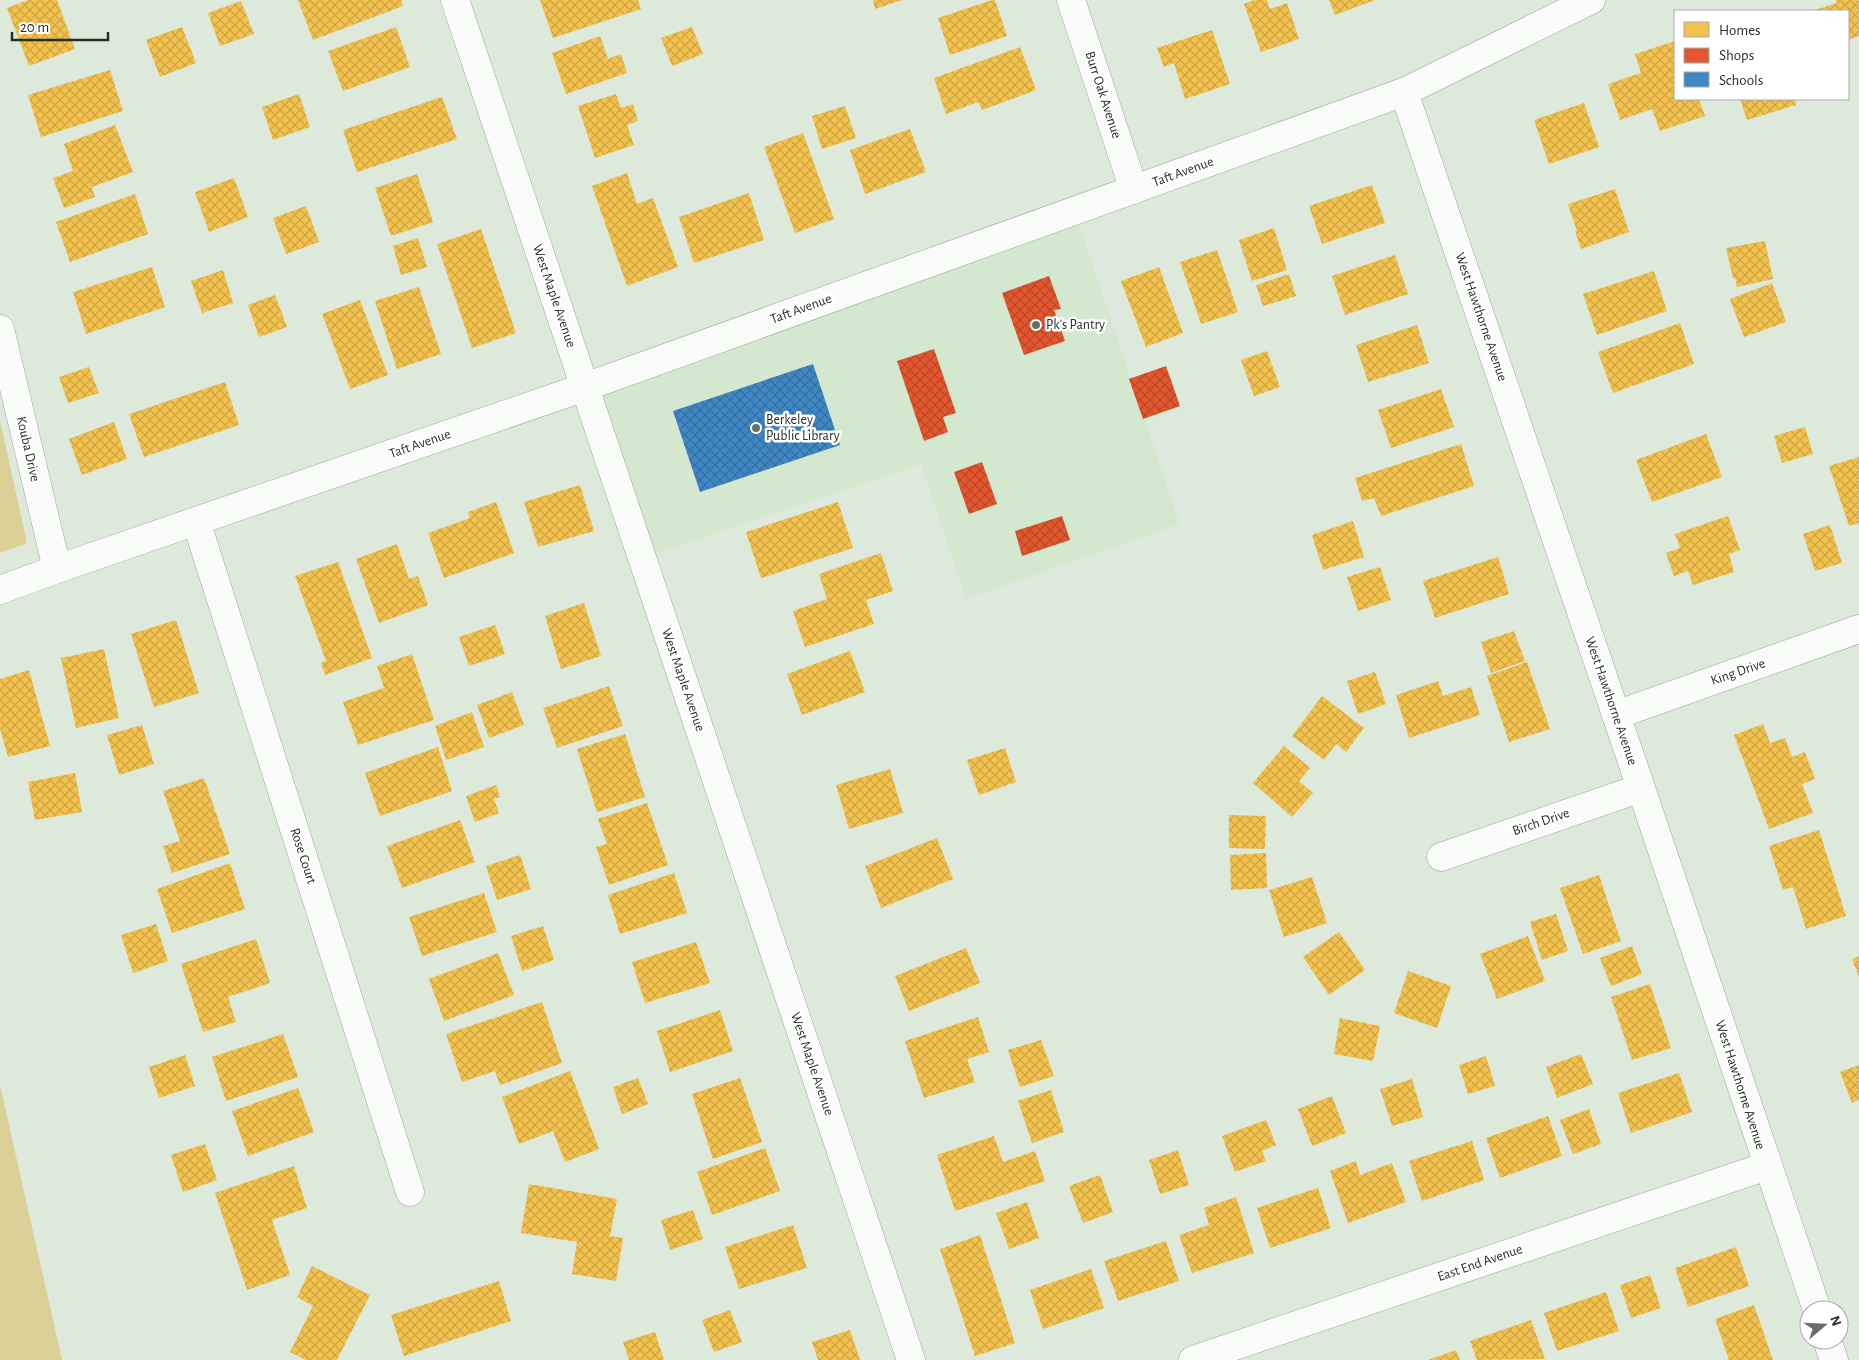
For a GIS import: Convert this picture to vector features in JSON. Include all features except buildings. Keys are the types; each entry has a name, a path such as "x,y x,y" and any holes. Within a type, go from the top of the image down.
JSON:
{"street":[{"name":"West Maple Avenue","path":"455,0 911,1360"},
{"name":"Burr Oak Avenue","path":"1071,0 1134,190"},
{"name":"Taft Avenue","path":"0,590 585,387 1404,92 1591,0"},
{"name":"West Hawthorne Avenue","path":"1404,92 1814,1300"},
{"name":"Kouba Drive","path":"0,330 56,569"},
{"name":"Rose Court","path":"196,521 410,1192"},
{"name":"King Drive","path":"1616,715 1859,629"},
{"name":"Birch Drive","path":"1441,857 1641,788"},
{"name":"East End Avenue","path":"1193,1360 1767,1166"}],"shaded area":[{"path":"1078,220 1180,524 966,599 921,464 635,560 581,396"},
{"path":"0,421 27,543 0,553"},
{"path":"0,1085 62,1360 0,1360"}],"place":[{"name":"Pk's Pantry","path":"1036,325"},
{"name":"Berkeley Public Library","path":"756,428"}]}
